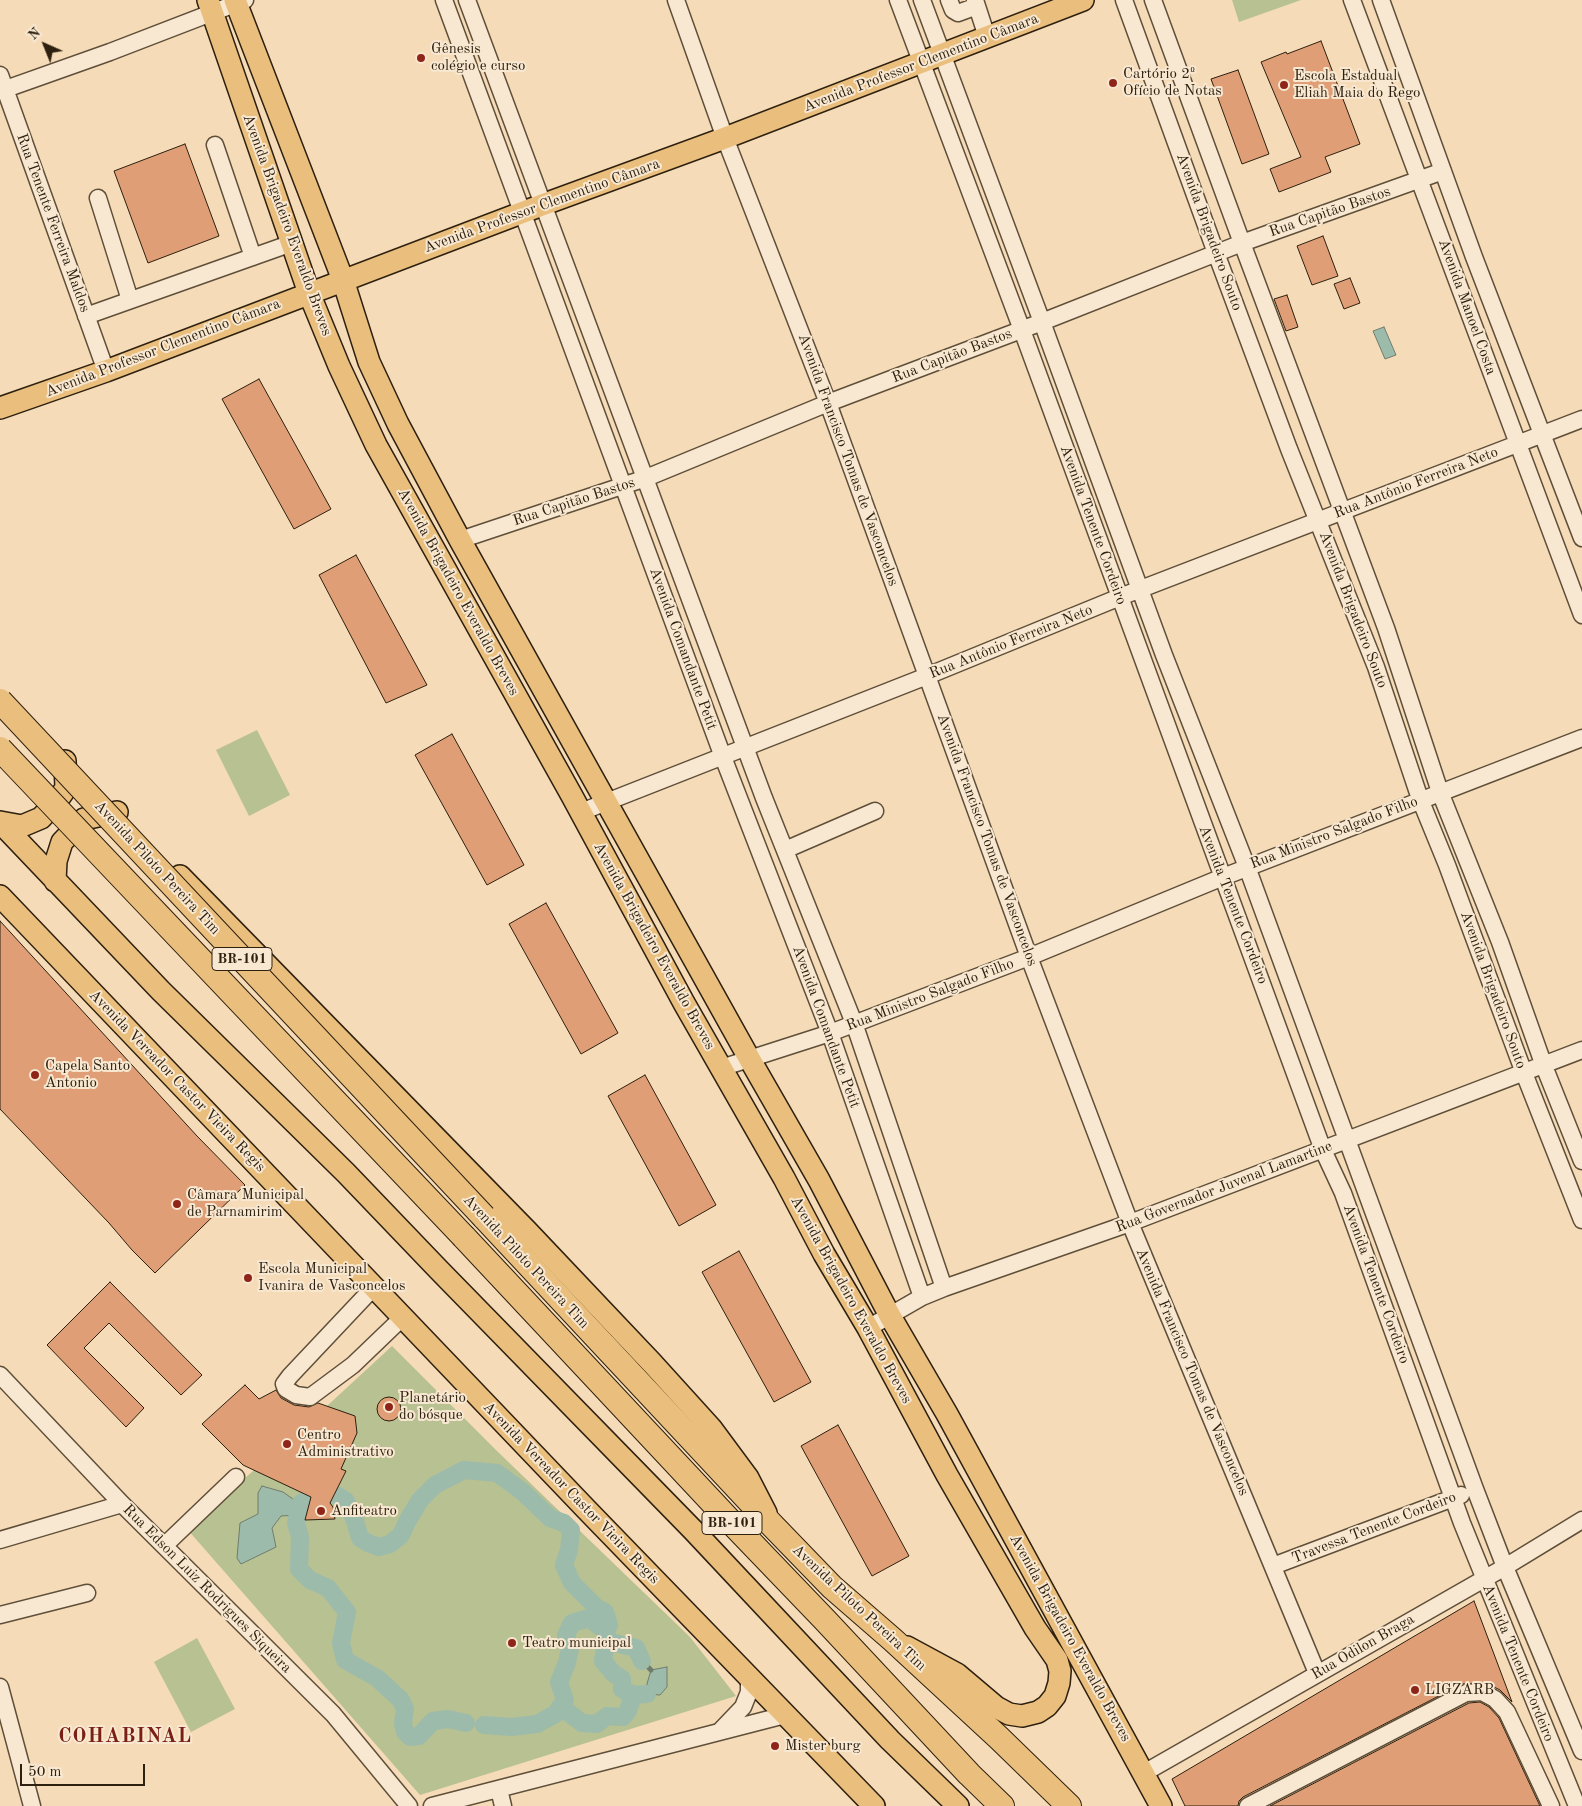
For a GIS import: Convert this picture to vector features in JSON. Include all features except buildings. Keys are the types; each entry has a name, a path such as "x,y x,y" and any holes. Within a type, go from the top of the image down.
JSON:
{"highway":[{"name":"Avenida Piloto Pereira Tim","path":"0,701 771,1524 832,1587 893,1640 1069,1806"},
{"name":"Avenida Piloto Pereira Tim","path":"0,749 464,1237 969,1774 1002,1806"}],"main road":[{"name":"Avenida Professor Clementino Câmara","path":"0,408 725,138 1082,0"},
{"name":"Avenida Brigadeiro Everaldo Breves","path":"239,1 343,280 369,362 398,424 460,540 819,1180 890,1316 947,1414 1161,1806"},
{"name":"Avenida Brigadeiro Everaldo Breves","path":"210,6 309,293 376,445 581,812 721,1068 784,1178 824,1254 868,1328 947,1475 1036,1628 1057,1660 1060,1671 1059,1683 1055,1696 1047,1706 1038,1712 1022,1716 1009,1714 996,1706 957,1674 893,1640"},
{"path":"0,690 65,759 520,1224 653,1364 716,1435 748,1478 762,1502 771,1524"},
{"path":"0,822 22,826 41,818 66,788 65,759"},
{"path":"56,881 56,861 62,842 84,819 117,812"},
{"path":"0,822 161,991 346,1172 438,1269 700,1536 890,1740 958,1806"},
{"name":"Avenida Vereador Castor Vieira Regis","path":"0,896 373,1288 874,1806"}],"street":[{"name":"Avenida Comandante Petit","path":"444,0 723,757 830,1033 922,1297"},
{"name":"Avenida Comandante Petit","path":"467,0 746,747 854,1023 944,1288"},
{"name":"Avenida Francisco Tomas de Vasconcelos","path":"676,0 725,138 828,402 1029,957 1130,1223 1317,1673"},
{"name":"Avenida Tenente Cordeiro","path":"898,0 1022,330 1323,1150 1343,1193 1453,1499 1483,1578 1577,1806"},
{"name":"Avenida Tenente Cordeiro","path":"922,0 1164,655 1246,867 1475,1489 1505,1567 1582,1751"},
{"path":"949,0 953,10 958,13 976,3 987,37"},
{"name":"Avenida Brigadeiro Souto","path":"1124,0 1216,253 1376,667 1420,800 1454,882 1524,1073 1582,1220"},
{"name":"Avenida Brigadeiro Souto","path":"1153,0 1386,628 1440,792 1500,942 1544,1066 1582,1161"},
{"name":"Avenida Manoel Costa","path":"1352,0 1582,615"},
{"name":"Avenida Manoel Costa","path":"1381,0 1443,171 1582,538"},
{"path":"2,85 110,52 210,6 239,1"},
{"name":"Rua Tenente Ferreira Maldos","path":"2,85 106,370"},
{"path":"215,145 253,257"},
{"name":"Rua Capitão Bastos","path":"460,540 624,487 828,402 1022,330 1242,243 1443,171"},
{"path":"98,198 130,300"},
{"path":"86,316 292,243"},
{"name":"Rua Antônio Ferreira Neto","path":"581,812 608,803 927,676 1120,597 1582,419"},
{"path":"668,608 691,599"},
{"name":"Rua Ministro Salgado Filho","path":"721,1068 830,1033 1029,957 1246,867 1582,738"},
{"path":"785,850 875,811"},
{"name":"Rua Governador Juvenal Lamartine","path":"868,1328 922,1297 944,1288 1130,1223 1582,1050"},
{"path":"373,1288 290,1376 284,1384 286,1389 296,1395 310,1397 353,1366 402,1318"},
{"name":"Rua Edson Luiz Rodrigues Siqueira","path":"0,1375 122,1504 333,1714 409,1806"},
{"path":"164,1546 236,1476"},
{"name":"Travessa Tenente Cordeiro","path":"1273,1566 1453,1499 1475,1489"},
{"path":"0,1540 122,1504"},
{"name":"Rua Odilon Braga","path":"1144,1773 1505,1567 1582,1520"},
{"path":"0,1615 87,1593"},
{"path":"719,1732 743,1707 749,1692 749,1677"},
{"path":"0,1687 3,1712 32,1806"},
{"path":"1248,1806 1466,1693 1482,1692 1495,1699 1507,1712 1551,1806"},
{"path":"432,1806 786,1714"},
{"path":"499,1790 503,1806"}],"green space":[{"path":"1232,0 1301,0 1239,22"},
{"path":"257,730 290,795 249,816 216,750"},
{"path":"392,1346 497,1451 690,1637 736,1696 420,1795 187,1529"},
{"path":"197,1638 235,1709 191,1732 154,1662"}],"shaded area":[{"path":"1384,327 1396,355 1385,359 1373,331"},
{"path":"262,1486 283,1492 300,1504 298,1515 281,1516 272,1528 276,1547 241,1564 237,1558 240,1523 258,1514 258,1493"},
{"path":"667,1667 667,1687 660,1695 647,1694 647,1684 651,1670"}],"waterway":[{"path":"466,1723 448,1719 433,1721 419,1736 410,1737 405,1732 403,1723 405,1709 401,1700 377,1678 345,1660 341,1643 347,1612 328,1588 310,1580 299,1569 300,1537 296,1523 300,1504 309,1497 335,1494 346,1501 360,1538 379,1547 390,1544 401,1535 420,1500 435,1485 464,1470 497,1473 523,1492 550,1518 564,1523 571,1530 569,1550 564,1565 572,1583 596,1607 605,1612 609,1625 605,1631"},
{"path":"484,1725 511,1727 537,1724 557,1713 565,1700 559,1682 567,1663 570,1648 566,1635 572,1623 589,1618 605,1631 610,1642 636,1648 642,1661"},
{"path":"610,1642 605,1649 603,1661 613,1673 622,1679 622,1689 633,1695 647,1694"},
{"path":"642,1661 651,1670"},
{"path":"559,1708 565,1710 582,1723 597,1724 607,1716 623,1717 628,1711 633,1695"}],"place":[{"name":"Gênesis colégio e curso","path":"421,58"},
{"name":"Cartório 2º Ofício de Notas","path":"1113,83"},
{"name":"Escola Estadual Eliah Maia do Rego","path":"1284,85"},
{"name":"Capela Santo Antonio","path":"35,1075"},
{"name":"Câmara Municipal de Parnamirim","path":"177,1204"},
{"name":"Escola Municipal Ivanira de Vasconcelos","path":"248,1278"},
{"name":"Planetário do bósque","path":"389,1407"},
{"name":"Centro Administrativo","path":"287,1444"},
{"name":"Anfiteatro","path":"321,1511"},
{"name":"Teatro municipal","path":"512,1643"},
{"name":"LIGZARB","path":"1415,1690"},
{"name":"Mister burg","path":"775,1746"}],"district":[{"name":"COHABINAL","path":"125,1737"}]}
